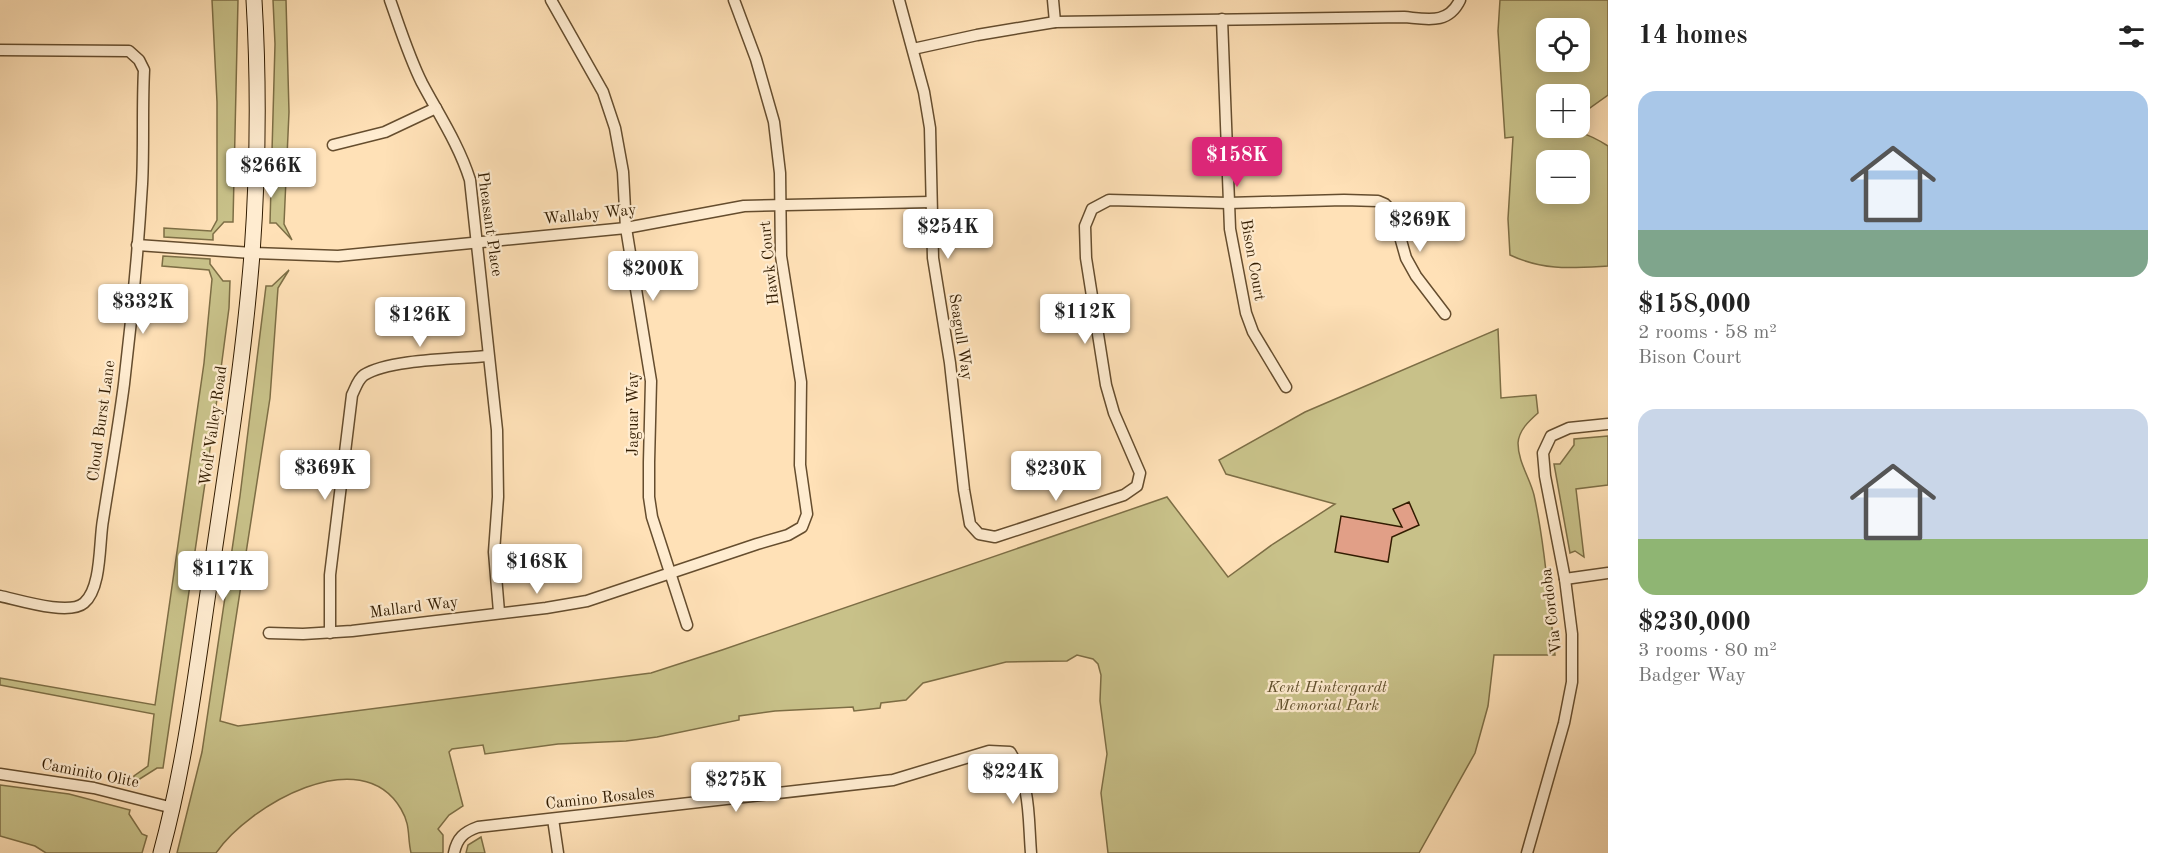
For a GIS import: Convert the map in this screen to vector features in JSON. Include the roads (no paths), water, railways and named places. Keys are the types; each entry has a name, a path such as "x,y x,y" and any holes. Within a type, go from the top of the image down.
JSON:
{"main road":[{"name":"Wolf Valley Road","path":"161,853 173,808 189,719 238,391 252,253 256,143 254,0"}],"street":[{"name":"Pheasant Place","path":"390,0 409,53 464,160 472,189 496,430 498,497 494,552 499,612"},
{"name":"Jaguar Way","path":"551,0 603,92 612,119 623,172 626,228 651,381 649,497 652,517 687,625"},
{"name":"Hawk Court","path":"734,0 756,59 774,122 780,173 781,256 801,382 800,465 807,514 802,527"},
{"name":"Seagull Way","path":"899,0 924,92 930,128 933,258 950,363 964,490 970,524 979,534 995,537 1124,495 1137,486 1140,473 1114,413 1106,385 1086,258 1085,226 1092,209 1109,200 1228,203"},
{"path":"1053,0 1056,22"},
{"path":"913,49 976,35 1056,22 1404,16 1436,20 1454,11 1460,0"},
{"name":"Bison Court","path":"1222,19 1230,230 1246,313 1263,350 1286,387"},
{"name":"Cloud Burst Lane","path":"0,50 129,51 139,60 144,70 142,181 137,245 124,384 99,541 97,576 92,592 84,604 72,608 60,608 0,596"},
{"path":"333,145 385,132 436,108"},
{"path":"1228,203 1344,200 1377,201 1385,204 1393,212 1406,258 1416,276 1445,314"},
{"name":"Wallaby Way","path":"137,245 338,256 626,228 744,206 931,202"},
{"path":"330,633 330,575 352,395 362,376 380,368 405,364 488,356"},
{"name":"Via Cordoba","path":"1527,853 1564,723 1572,682 1572,634 1545,477 1543,453 1551,436 1569,428 1608,424"},
{"name":"Mallard Way","path":"269,633 330,633 546,608 587,601 788,535 802,527"},
{"path":"1564,579 1608,573"},
{"name":"Camino Rosales","path":"454,853 456,843 464,832 478,826 893,780 989,751 1010,752 1021,770 1027,792 1031,853"},
{"name":"Caminito Olite","path":"0,774 94,788 173,808"},
{"path":"553,819 558,853"}],"park label":[{"name":"Kent Hintergardt Memorial Park","path":"1327,697"}]}
